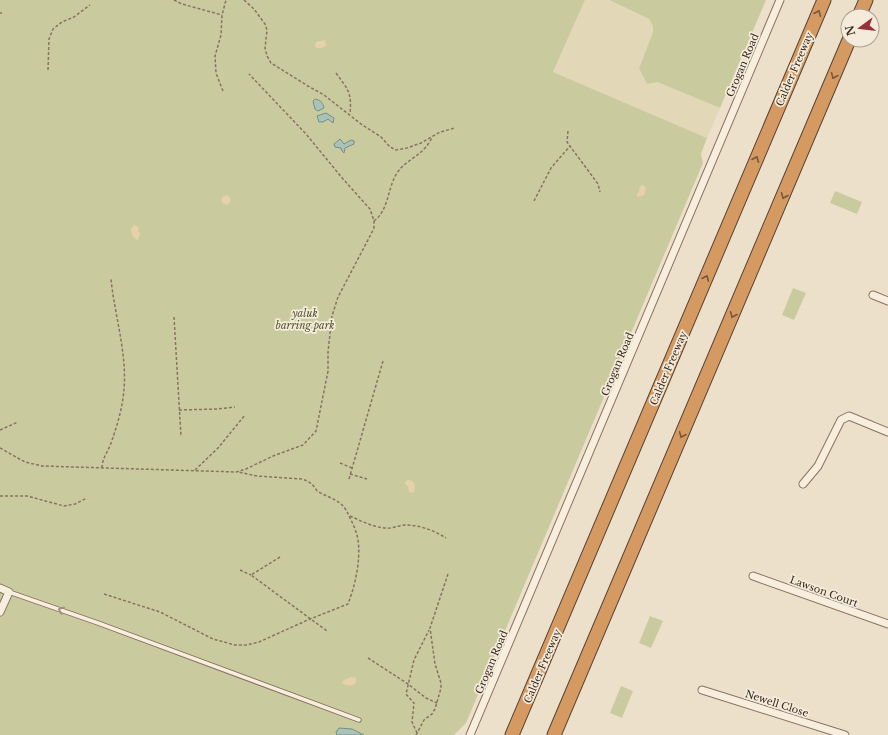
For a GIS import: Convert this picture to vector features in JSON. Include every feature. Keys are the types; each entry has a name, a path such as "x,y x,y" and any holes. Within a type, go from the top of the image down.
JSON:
{"highway":[{"name":"Calder Freeway","path":"512,735 824,0"},
{"path":"554,735 846,48"},
{"path":"503,735 647,417"},
{"path":"564,735 608,609"}],"street":[{"name":"Grogan Road","path":"470,735 780,0"},
{"path":"873,295 888,301"},
{"path":"803,484 818,466 841,420 849,416 888,432"},
{"name":"Lawson Court","path":"753,576 888,624"},
{"path":"0,588 9,592 0,612"},
{"name":"Newell Close","path":"702,690 828,732 845,735"}],"lane":[{"path":"9,592 98,623 359,720"}],"path":[{"path":"174,0 182,4 222,15"},
{"path":"222,91 215,65 216,49 221,35 222,15 226,0"},
{"path":"244,0 254,9 265,24 267,30 265,48 271,63 324,95 361,124 381,137 390,147 396,150 407,148 421,143 440,132 455,128"},
{"path":"48,70 50,39 53,29 62,22 74,17 90,5"},
{"path":"336,73 351,96 350,114"},
{"path":"236,472 303,445 316,431 328,371 329,340 332,316 338,297 374,228 374,220 370,209 306,134 249,74"},
{"path":"568,131 567,142 598,184 600,192"},
{"path":"374,220 380,216 385,208 391,186 397,174 404,164 426,147 432,137"},
{"path":"534,201 551,168 570,146"},
{"path":"102,468 102,461 114,436 123,399 125,383 122,348 114,310 111,279"},
{"path":"174,317 181,437"},
{"path":"349,479 383,361"},
{"path":"179,410 235,407"},
{"path":"195,471 218,448 245,415"},
{"path":"0,430 18,422"},
{"path":"0,448 25,462 42,466 236,472 257,476 302,479 314,485 316,491 332,497 342,504 349,516 358,540 356,572 348,604 247,646 235,645 213,639 160,612 104,594"},
{"path":"340,463 352,468"},
{"path":"350,474 367,479"},
{"path":"0,496 27,496 64,506 75,504 87,498"},
{"path":"349,516 386,528 407,525 436,531 446,538"},
{"path":"251,575 280,557"},
{"path":"240,570 251,575 327,631"},
{"path":"416,734 412,722 414,703 406,694 408,684 414,660 430,628 448,574"},
{"path":"416,734 424,720 432,714 437,703 441,683 435,664 430,628"},
{"path":"368,658 408,684 426,698 437,703"}],"shaded area":[{"path":"585,0 608,0 649,19 653,26 653,32 639,68 657,82 720,108 707,138 553,72"},
{"path":"315,99 321,102 324,108 318,111 315,109 313,101"},
{"path":"326,113 334,118 333,123 328,119 323,122 319,122 317,116"},
{"path":"340,139 344,144 351,140 354,141 354,144 345,148 344,153 341,148 335,147 334,144"},
{"path":"339,728 352,729 364,735 337,735 336,732"}],"green space":[{"name":"yaluk barring park","path":"0,0 585,0 553,72 707,138 701,154 703,163 466,723 454,735 0,735"},
{"path":"609,0 766,0 720,108 657,82 647,84 639,68 653,32 653,26 649,19"},
{"path":"835,191 862,202 857,214 830,203"},
{"path":"793,288 806,293 794,320 782,315"},
{"path":"650,616 663,621 651,648 639,643"},
{"path":"621,686 633,691 622,718 610,713"}],"sand":[{"path":"325,40 326,45 322,48 317,48 315,46 316,42"},
{"path":"643,185 646,188 644,195 637,197 640,186"},
{"path":"224,196 228,196 230,200 228,204 224,204 222,202 222,198"},
{"path":"134,225 139,227 138,231 140,234 138,240 132,233 131,229"},
{"path":"408,480 412,481 415,485 413,493 409,492 408,487 405,484"},
{"path":"351,677 356,678 355,684 345,685 342,683 344,680"}]}
